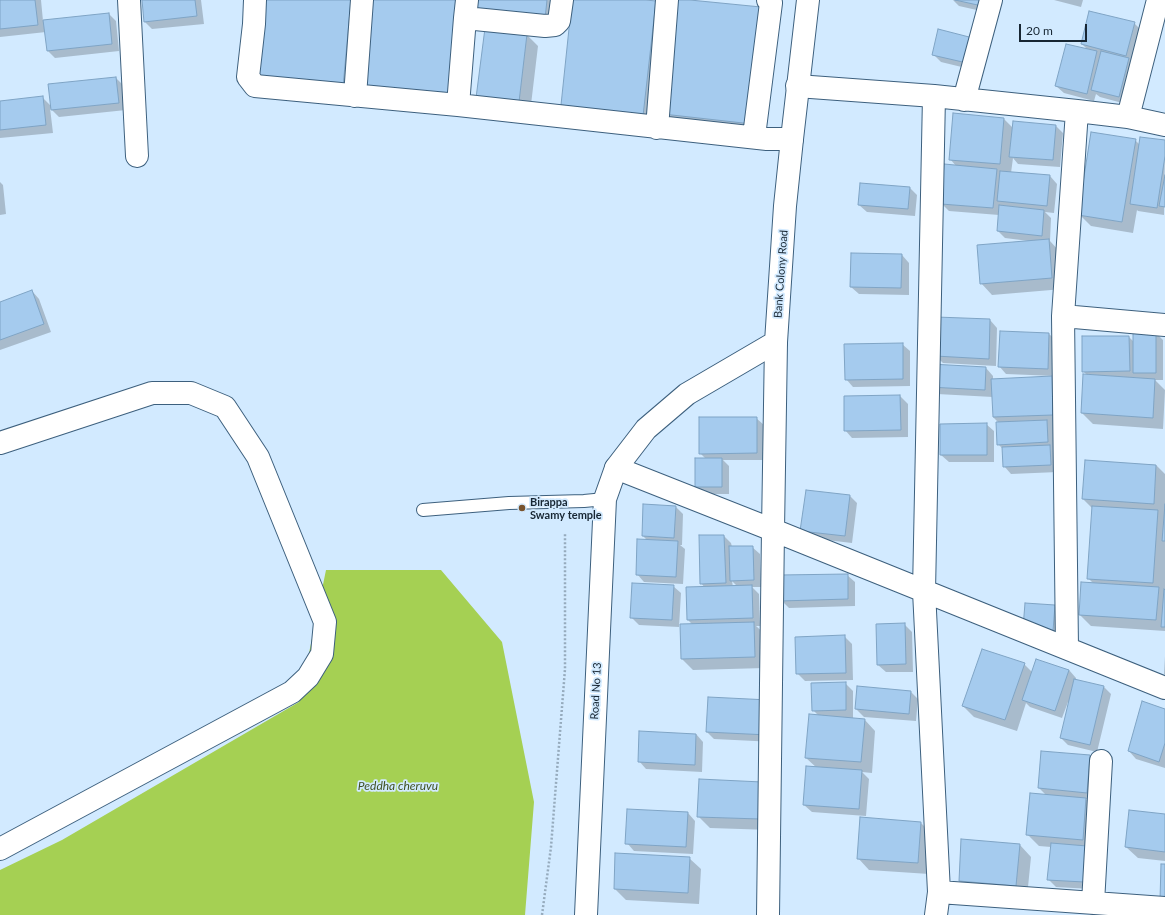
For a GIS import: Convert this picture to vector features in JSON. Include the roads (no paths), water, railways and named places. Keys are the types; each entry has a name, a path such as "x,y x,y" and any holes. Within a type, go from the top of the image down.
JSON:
{"street":[{"path":"128,0 137,156"},
{"path":"255,0 248,77 255,86 458,105 657,128 754,136 767,139 792,139"},
{"path":"355,96 362,0"},
{"path":"458,105 466,9 545,26 555,25 559,21 562,0"},
{"path":"657,128 667,0"},
{"path":"754,136 771,3 768,0"},
{"name":"Bank Colony Road","path":"768,915 776,342 785,213 797,86 808,0"},
{"path":"964,100 991,0"},
{"path":"1128,117 1158,0"},
{"path":"797,86 934,96 1077,111 1128,117 1165,125"},
{"path":"934,96 924,591 939,892 936,915"},
{"path":"1068,648 1063,316 1077,111"},
{"path":"1063,316 1165,325"},
{"path":"776,342 687,394 646,429 616,468 1165,688"},
{"path":"0,443 152,393 191,393 225,408 258,457 325,622 322,654 308,676 292,692 0,849"},
{"name":"Road No 13","path":"586,915 605,499 616,468"},
{"path":"1093,903 1101,761"},
{"path":"939,892 1165,908"}],"lane":[{"path":"423,510 509,503 605,499"}],"water":[{"name":"Peddha cheruvu","path":"326,570 441,570 502,642 534,802 525,915 0,915 0,870 62,840 299,702"}],"place":[{"name":"Birappa Swamy temple","path":"522,508"}]}
